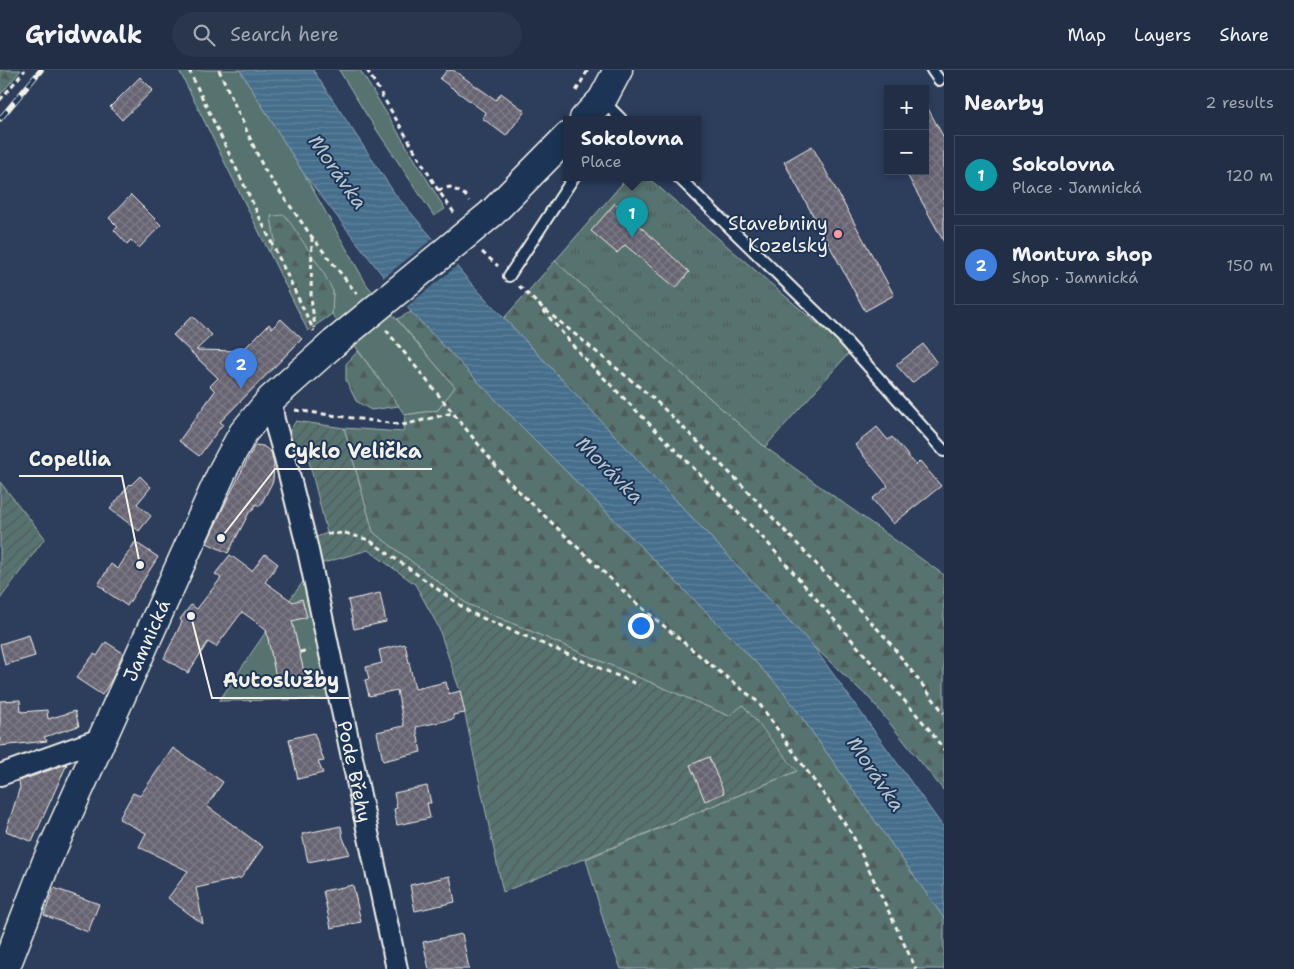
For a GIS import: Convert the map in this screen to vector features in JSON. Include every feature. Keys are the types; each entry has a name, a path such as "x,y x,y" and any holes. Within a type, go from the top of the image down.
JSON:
{"main road":[{"path":"609,115 618,70"},
{"path":"482,209 563,139"},
{"name":"Jamnická","path":"5,969 46,862 223,470 243,433 271,399 482,209"}],"street":[{"name":"Pode Břehy","path":"271,399 274,420 309,556 397,969"},
{"path":"0,775 103,738"}],"lane":[{"path":"932,70 939,80"},
{"path":"510,276 571,181"},
{"path":"682,181 842,337 944,451"}],"path":[{"path":"0,100 25,70"},
{"path":"189,70 317,336 311,297 312,237"},
{"path":"219,70 264,170 312,237 360,298"},
{"path":"368,70 438,190 460,220"},
{"path":"438,190 450,186 482,209"},
{"path":"481,251 538,303 654,399 740,483 886,638 944,713"},
{"path":"538,303 581,355 766,541 929,729 944,750"},
{"path":"384,328 508,481 635,602 758,702 852,834 916,969"},
{"path":"271,399 286,409 403,425 452,413"},
{"path":"327,534 345,533 369,540 471,613 638,685"}],"green space":[{"path":"0,70 21,70 0,95"},
{"path":"179,70 240,70 304,174 367,285 455,387 438,410 405,415 332,314 333,291 271,216 275,241 269,252"},
{"path":"339,70 360,70 445,209 434,216"},
{"path":"625,181 653,182 850,352 765,447 555,261"},
{"path":"285,215 322,270 333,291 332,314 308,331 269,252 275,241 271,216"},
{"path":"555,261 765,447 944,575 944,791 871,700 813,646 504,318"},
{"path":"411,312 783,691 944,918 944,969 621,969 607,933 586,859 797,771 729,716 467,604 373,532 344,428 403,432 405,415 438,410 455,387 397,319"},
{"path":"358,351 399,406 371,410 356,401 346,380 346,364"},
{"path":"296,421 344,428 373,532 467,604 729,716 743,705 797,771 503,892 460,691 438,626 415,584 368,550 320,564 312,539 327,533 309,461 296,459 285,438"},
{"path":"0,482 45,538 0,599"},
{"path":"303,582 332,699 219,701 267,630"}],"water":[{"name":"Morávka","path":"240,70 313,70 395,194 470,282 813,646 944,828 944,918 783,691 411,312 304,174"}],"pier":[{"path":"435,237 458,265 405,308 382,279"}],"building":[{"path":"447,70 453,70 496,100 501,93 525,111 506,136 482,118 486,113 440,79"},
{"path":"140,77 153,90 122,120 110,107"},
{"path":"929,110 944,138 944,242 907,175 929,175"},
{"path":"812,146 894,295 865,311 784,162"},
{"path":"131,195 161,225 139,248 131,240 127,244 114,230 118,227 109,218"},
{"path":"615,203 689,272 676,288 625,245 617,253 591,231"},
{"path":"192,316 212,335 196,350 242,351 269,324 272,328 281,319 302,339 220,422 223,424 199,456 179,441 215,391 210,386 218,378 173,335"},
{"path":"923,344 937,363 912,383 896,365"},
{"path":"877,427 888,440 892,437 916,465 920,461 941,486 893,524 872,499 888,486 855,445"},
{"path":"255,445 263,446 271,452 274,464 273,481 260,506 256,504 252,511 250,511 228,553 207,543"},
{"path":"140,476 151,487 137,504 151,516 139,531 110,509 130,484"},
{"path":"135,542 158,557 127,606 98,585 111,564 118,569"},
{"path":"265,554 278,564 265,582 293,602 302,599 307,617 292,621 305,676 277,682 266,629 242,612 216,647 208,642 188,673 164,658 182,622 180,619 191,605 197,609 221,578 215,574 230,555 252,571"},
{"path":"380,593 386,622 354,629 348,600"},
{"path":"29,635 35,656 5,665 0,644"},
{"path":"106,642 123,653 112,679 102,695 76,678 94,654 97,656"},
{"path":"405,644 415,689 446,682 449,694 460,691 465,713 453,715 454,719 416,727 421,752 383,761 377,732 404,726 397,690 369,696 365,680 369,679 366,667 382,663 379,650"},
{"path":"20,700 21,712 47,710 48,719 75,711 79,726 44,737 47,741 0,746 0,701"},
{"path":"314,733 324,761 318,762 323,773 298,779 289,739"},
{"path":"173,748 223,782 207,806 263,847 241,878 196,888 203,924 168,898 188,871 139,847 146,833 119,819 133,793 140,796"},
{"path":"709,757 724,793 705,801 690,765"},
{"path":"67,764 32,842 6,831 20,787 19,781"},
{"path":"427,786 431,803 427,803 430,818 397,825 394,809 397,808 394,793"},
{"path":"341,826 343,838 350,854 308,862 302,834"},
{"path":"450,876 455,902 415,911 410,885"},
{"path":"353,885 361,922 331,928 323,891"},
{"path":"54,888 99,904 88,932 44,915"},
{"path":"462,934 469,969 429,969 423,942"}],"railway":[{"path":"0,119 41,70"}],"place":[{"name":"Stavebniny Kozelský","path":"838,234"},
{"name":"Sokolovna","path":"632,238"},
{"name":"Montura shop","path":"241,389"},
{"name":"Cyklo Velička","path":"221,538"},
{"name":"Copellia","path":"140,565"},
{"name":"Autoslužby","path":"191,616"}]}
